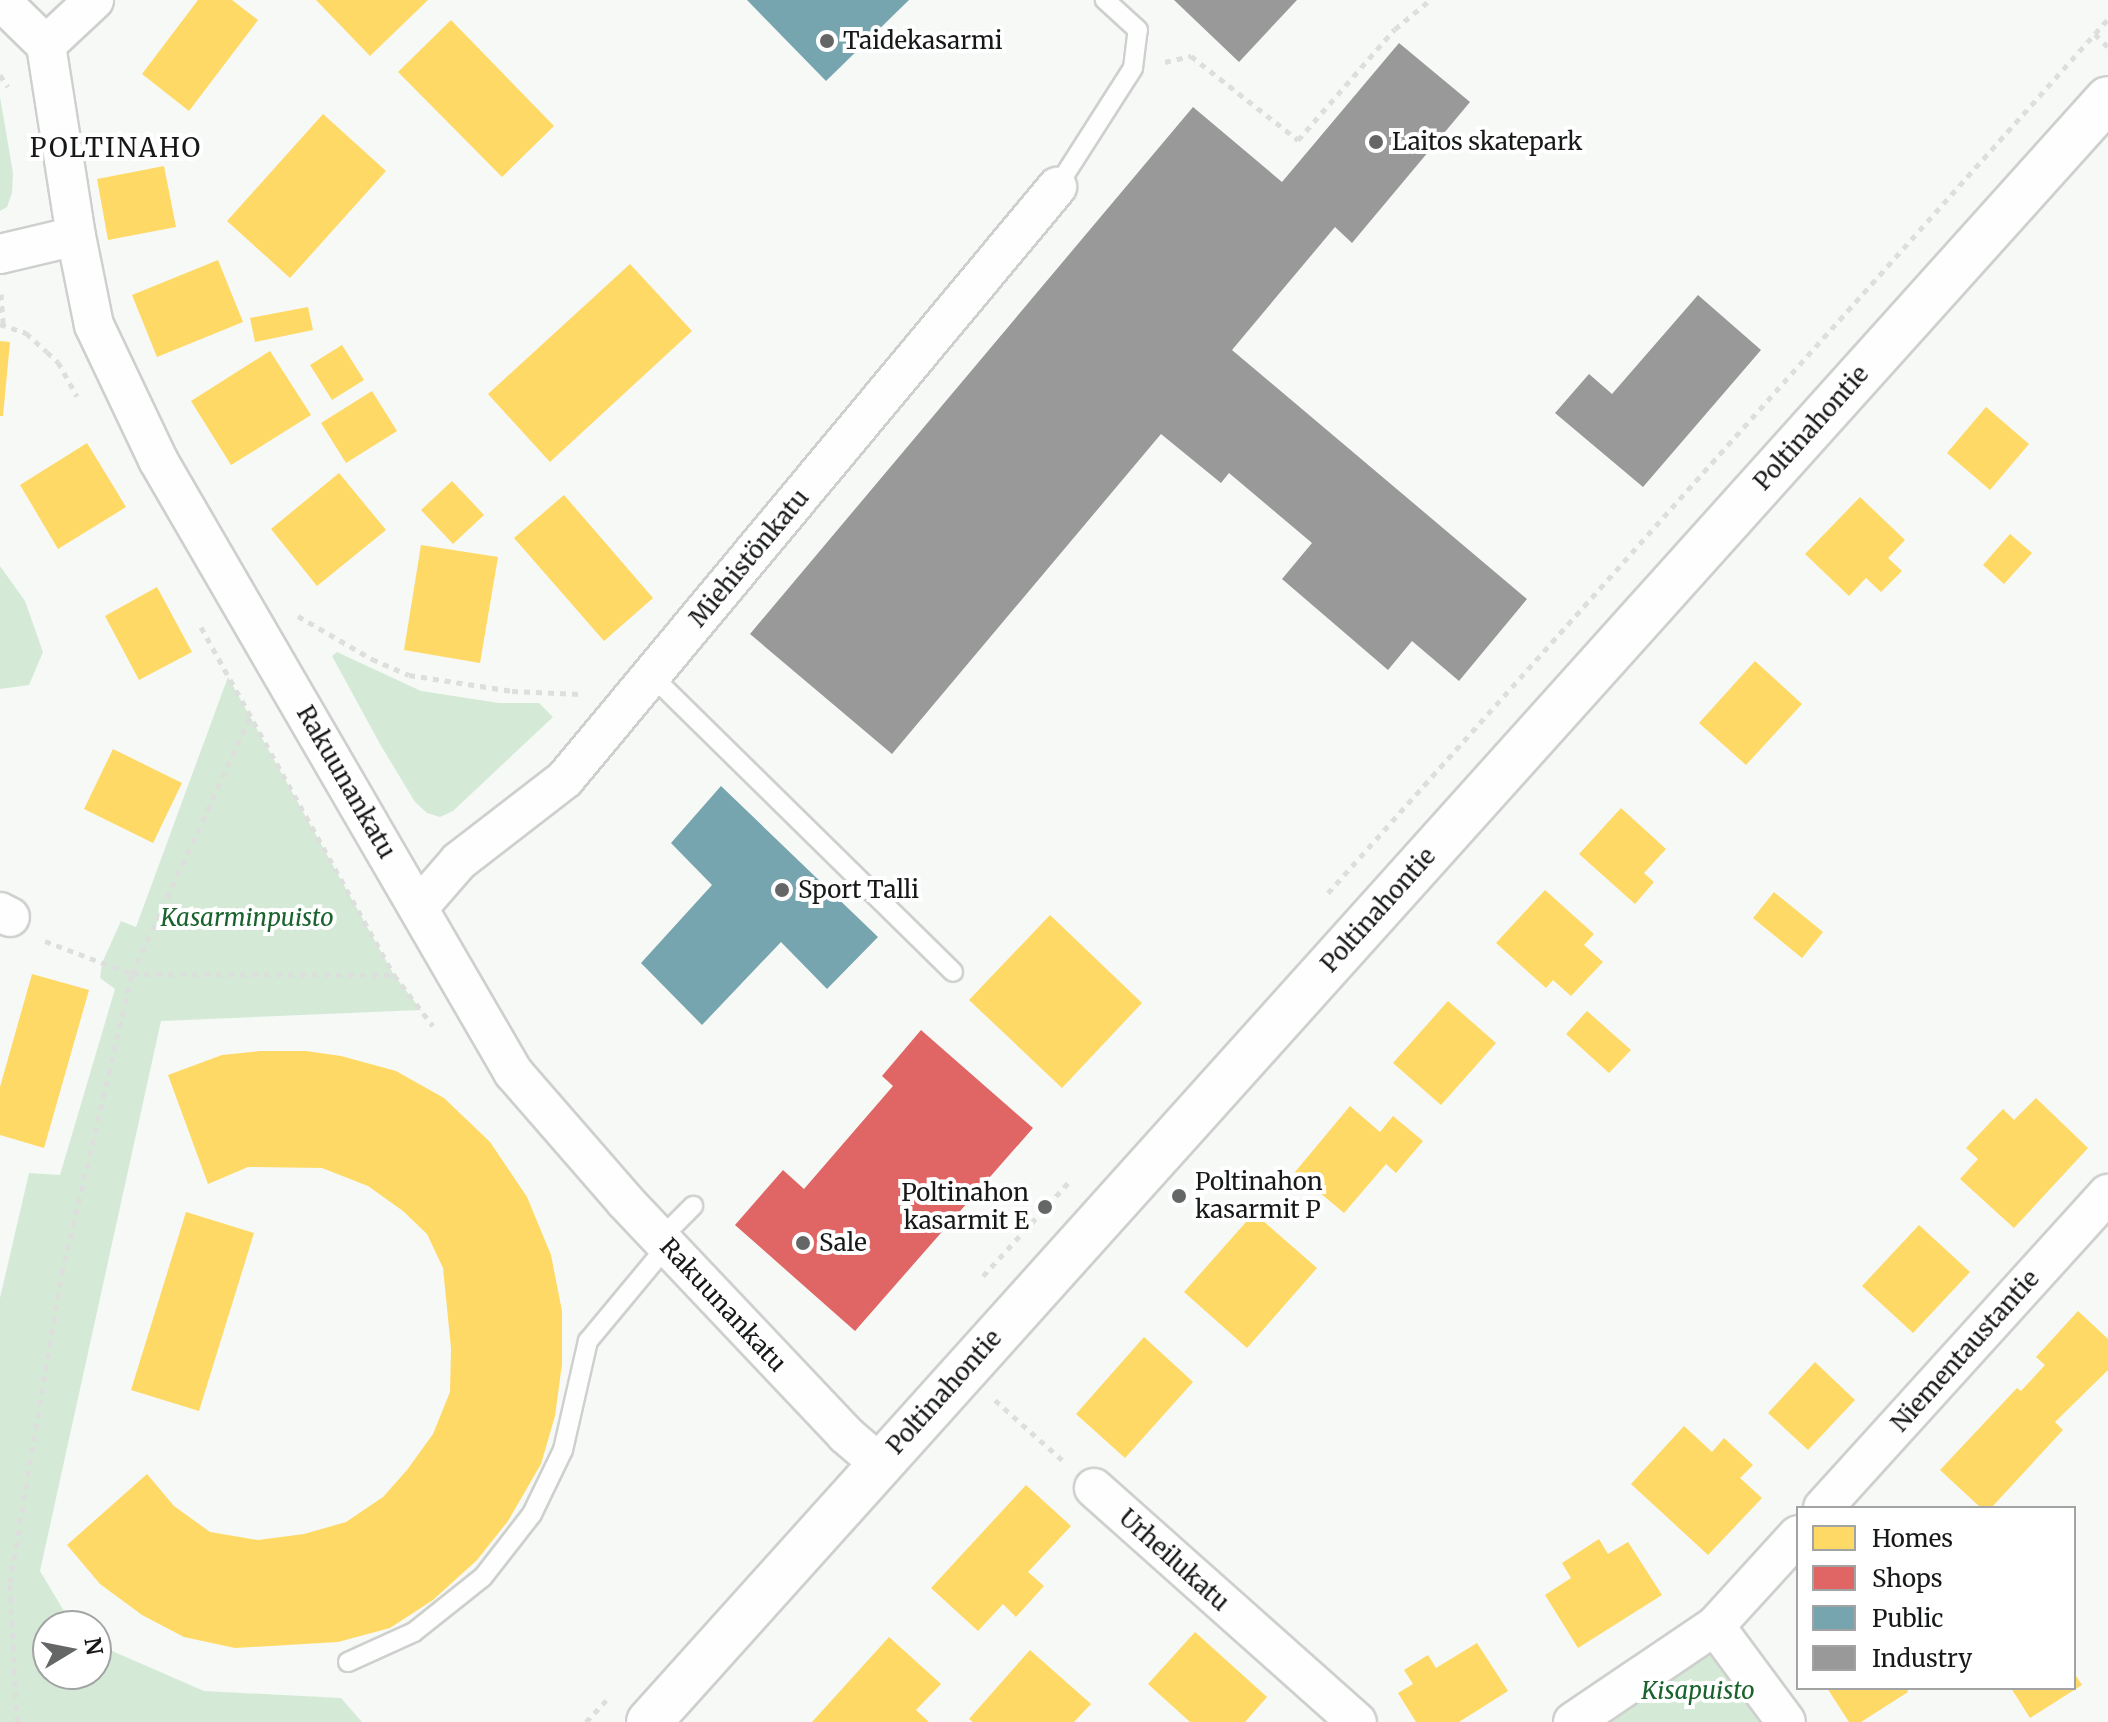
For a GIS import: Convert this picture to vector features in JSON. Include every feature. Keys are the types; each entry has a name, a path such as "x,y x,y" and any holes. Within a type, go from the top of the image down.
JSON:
{"main road":[{"name":"Poltinahontie","path":"649,1722 2108,99"}],"street":[{"path":"0,0 46,45 94,0"},
{"name":"Rakuunankatu","path":"46,45 76,236 94,325 158,460 513,1072 664,1242 846,1435 880,1464"},
{"name":"Miehistönkatu","path":"419,907 459,861 565,779 1057,187"},
{"path":"0,254 76,236"},
{"name":"Niementaustantie","path":"1825,1506 2108,1194"},
{"name":"Urheilukatu","path":"1094,1488 1357,1722"},
{"path":"1573,1722 1715,1626 1796,1537"},
{"path":"1715,1626 1786,1722"}],"lane":[{"path":"1057,187 1133,68 1138,30 1105,0"},
{"path":"652,676 953,972"},
{"path":"348,1662 414,1632 483,1577 532,1514 563,1450 588,1341 693,1206"}],"path":[{"path":"1133,68 1191,56 1298,140 1395,29 1430,0"},
{"path":"1320,901 2108,19"},
{"path":"2095,34 2108,47"},
{"path":"0,289 3,324"},
{"path":"293,613 372,659 409,675 512,691 595,695"},
{"path":"17,1722 10,1583 62,1273 132,974 251,716"},
{"path":"5,914 47,942 132,974 394,975"},
{"path":"974,1286 1073,1177"},
{"path":"992,1397 1094,1488"},
{"path":"586,1722 618,1687"}],"green space":[{"path":"0,97 13,173 12,193 7,207 0,211"},
{"path":"0,566 25,601 43,652 29,685 0,689"},
{"path":"337,652 421,691 499,703 539,703 553,717 453,811 440,817 427,813 415,802 332,656"},
{"name":"Kasarminpuisto","path":"228,677 394,975 421,1010 161,1021 40,1571 63,1610 32,1610 32,1690 112,1690 112,1651 204,1691 341,1698 362,1722 0,1722 0,1298 29,1173 60,1175 115,989 100,978 102,963 121,921 136,927"},
{"name":"Kisapuisto","path":"1706,1647 1763,1722 1599,1722"}],"building: Homes":[{"path":"198,0 232,0 258,20 189,111 142,74"},
{"path":"316,0 428,0 370,56"},
{"path":"451,20 554,126 502,177 398,72"},
{"path":"323,114 386,171 290,278 227,221"},
{"path":"164,166 176,227 108,240 97,179"},
{"path":"218,260 243,322 157,357 132,295"},
{"path":"630,264 692,331 550,462 488,394"},
{"path":"308,307 313,330 255,342 250,318"},
{"path":"0,341 10,342 3,416 0,416"},
{"path":"342,345 364,380 332,400 310,365"},
{"path":"270,351 311,415 231,465 191,401"},
{"path":"372,391 397,431 346,463 321,423"},
{"path":"1986,407 2029,444 1990,490 1947,453"},
{"path":"87,443 126,507 58,549 20,485"},
{"path":"339,473 386,530 317,586 271,529"},
{"path":"452,481 484,515 453,544 421,510"},
{"path":"564,495 653,598 604,641 514,538"},
{"path":"1860,497 1905,540 1888,558 1902,571 1881,592 1866,578 1849,596 1805,554"},
{"path":"2010,534 2032,553 2004,584 1983,565"},
{"path":"421,545 498,557 480,663 404,650"},
{"path":"157,587 192,652 139,680 105,616"},
{"path":"1755,661 1802,704 1746,765 1699,723"},
{"path":"113,749 182,783 153,843 84,809"},
{"path":"1621,808 1666,849 1644,873 1654,882 1635,904 1579,854"},
{"path":"1545,890 1594,934 1584,945 1603,962 1571,996 1553,980 1546,988 1496,943"},
{"path":"1774,892 1823,932 1802,958 1753,918"},
{"path":"1050,915 1142,1003 1062,1088 969,1000"},
{"path":"32,974 89,990 44,1148 0,1135 0,1087"},
{"path":"1448,1001 1496,1043 1441,1105 1393,1063"},
{"path":"1587,1011 1631,1050 1609,1073 1566,1034"},
{"path":"306,1051 341,1056 396,1071 444,1098 490,1142 527,1197 551,1255 562,1311 562,1364 555,1416 541,1464 508,1521 477,1560 433,1600 390,1628 338,1642 235,1648 184,1637 142,1615 100,1584 67,1545 147,1474 174,1506 210,1532 258,1540 304,1534 346,1522 383,1497 407,1470 433,1434 450,1392 451,1348 443,1268 427,1234 403,1211 368,1186 322,1168 248,1167 208,1184 168,1075 222,1055"},
{"path":"2036,1098 2088,1148 2014,1228 1960,1179 1978,1159 1966,1148 2003,1109 2014,1120"},
{"path":"1350,1106 1380,1132 1393,1116 1423,1141 1396,1173 1386,1164 1344,1213 1295,1172"},
{"path":"186,1212 254,1233 199,1411 131,1390"},
{"path":"1254,1213 1317,1268 1247,1348 1184,1292"},
{"path":"1919,1225 1970,1272 1913,1333 1862,1286"},
{"path":"2078,1311 2108,1339 2108,1370 2055,1422 2063,1430 1993,1506 1979,1506 1940,1470 2017,1388 2021,1391 2045,1365 2036,1357"},
{"path":"1144,1337 1193,1382 1125,1458 1076,1414"},
{"path":"1815,1362 1855,1400 1808,1450 1768,1413"},
{"path":"1684,1426 1712,1452 1724,1438 1753,1465 1740,1478 1762,1498 1708,1555 1631,1484"},
{"path":"1026,1485 1071,1526 1028,1572 1044,1586 1016,1617 1003,1604 978,1631 931,1588"},
{"path":"1599,1539 1608,1554 1628,1542 1662,1595 1578,1648 1545,1595 1571,1578 1562,1563"},
{"path":"1195,1632 1267,1697 1245,1722 1190,1722 1148,1684"},
{"path":"889,1637 941,1684 916,1710 929,1722 812,1722"},
{"path":"1477,1643 1508,1691 1459,1722 1416,1722 1398,1693 1413,1684 1404,1670 1428,1655 1436,1668"},
{"path":"1030,1650 1091,1704 1074,1722 973,1722 969,1719"},
{"path":"1828,1690 1907,1690 1861,1722 1849,1722"},
{"path":"2012,1690 2074,1690 2030,1718"}],"building: Shops":[{"path":"921,1030 1033,1128 855,1331 735,1225 783,1170 804,1189 893,1086 882,1076"}],"building: Public":[{"name":"Taidekasarmi","path":"747,0 909,0 826,81"},
{"path":"721,786 878,937 827,989 781,942 702,1025 641,963 712,885 671,843"}],"building: Industry":[{"path":"1174,0 1297,0 1239,62"},
{"path":"1399,43 1470,102 1352,243 1335,227 1232,350 1527,599 1459,681 1412,641 1388,670 1282,579 1312,543 1229,473 1221,483 1161,434 892,754 750,634 1193,107 1282,182"},
{"path":"1698,295 1761,350 1643,487 1555,413 1589,374 1612,394"}],"place":[{"name":"Taidekasarmi","path":"827,41"},
{"name":"Laitos skatepark","path":"1376,142"},
{"name":"Sport Talli","path":"782,890"},
{"name":"Poltinahon kasarmit P","path":"1179,1196"},
{"name":"Poltinahon kasarmit E","path":"1045,1207"},
{"name":"Sale","path":"803,1243"}],"district":[{"name":"POLTINAHO","path":"116,148"}]}
